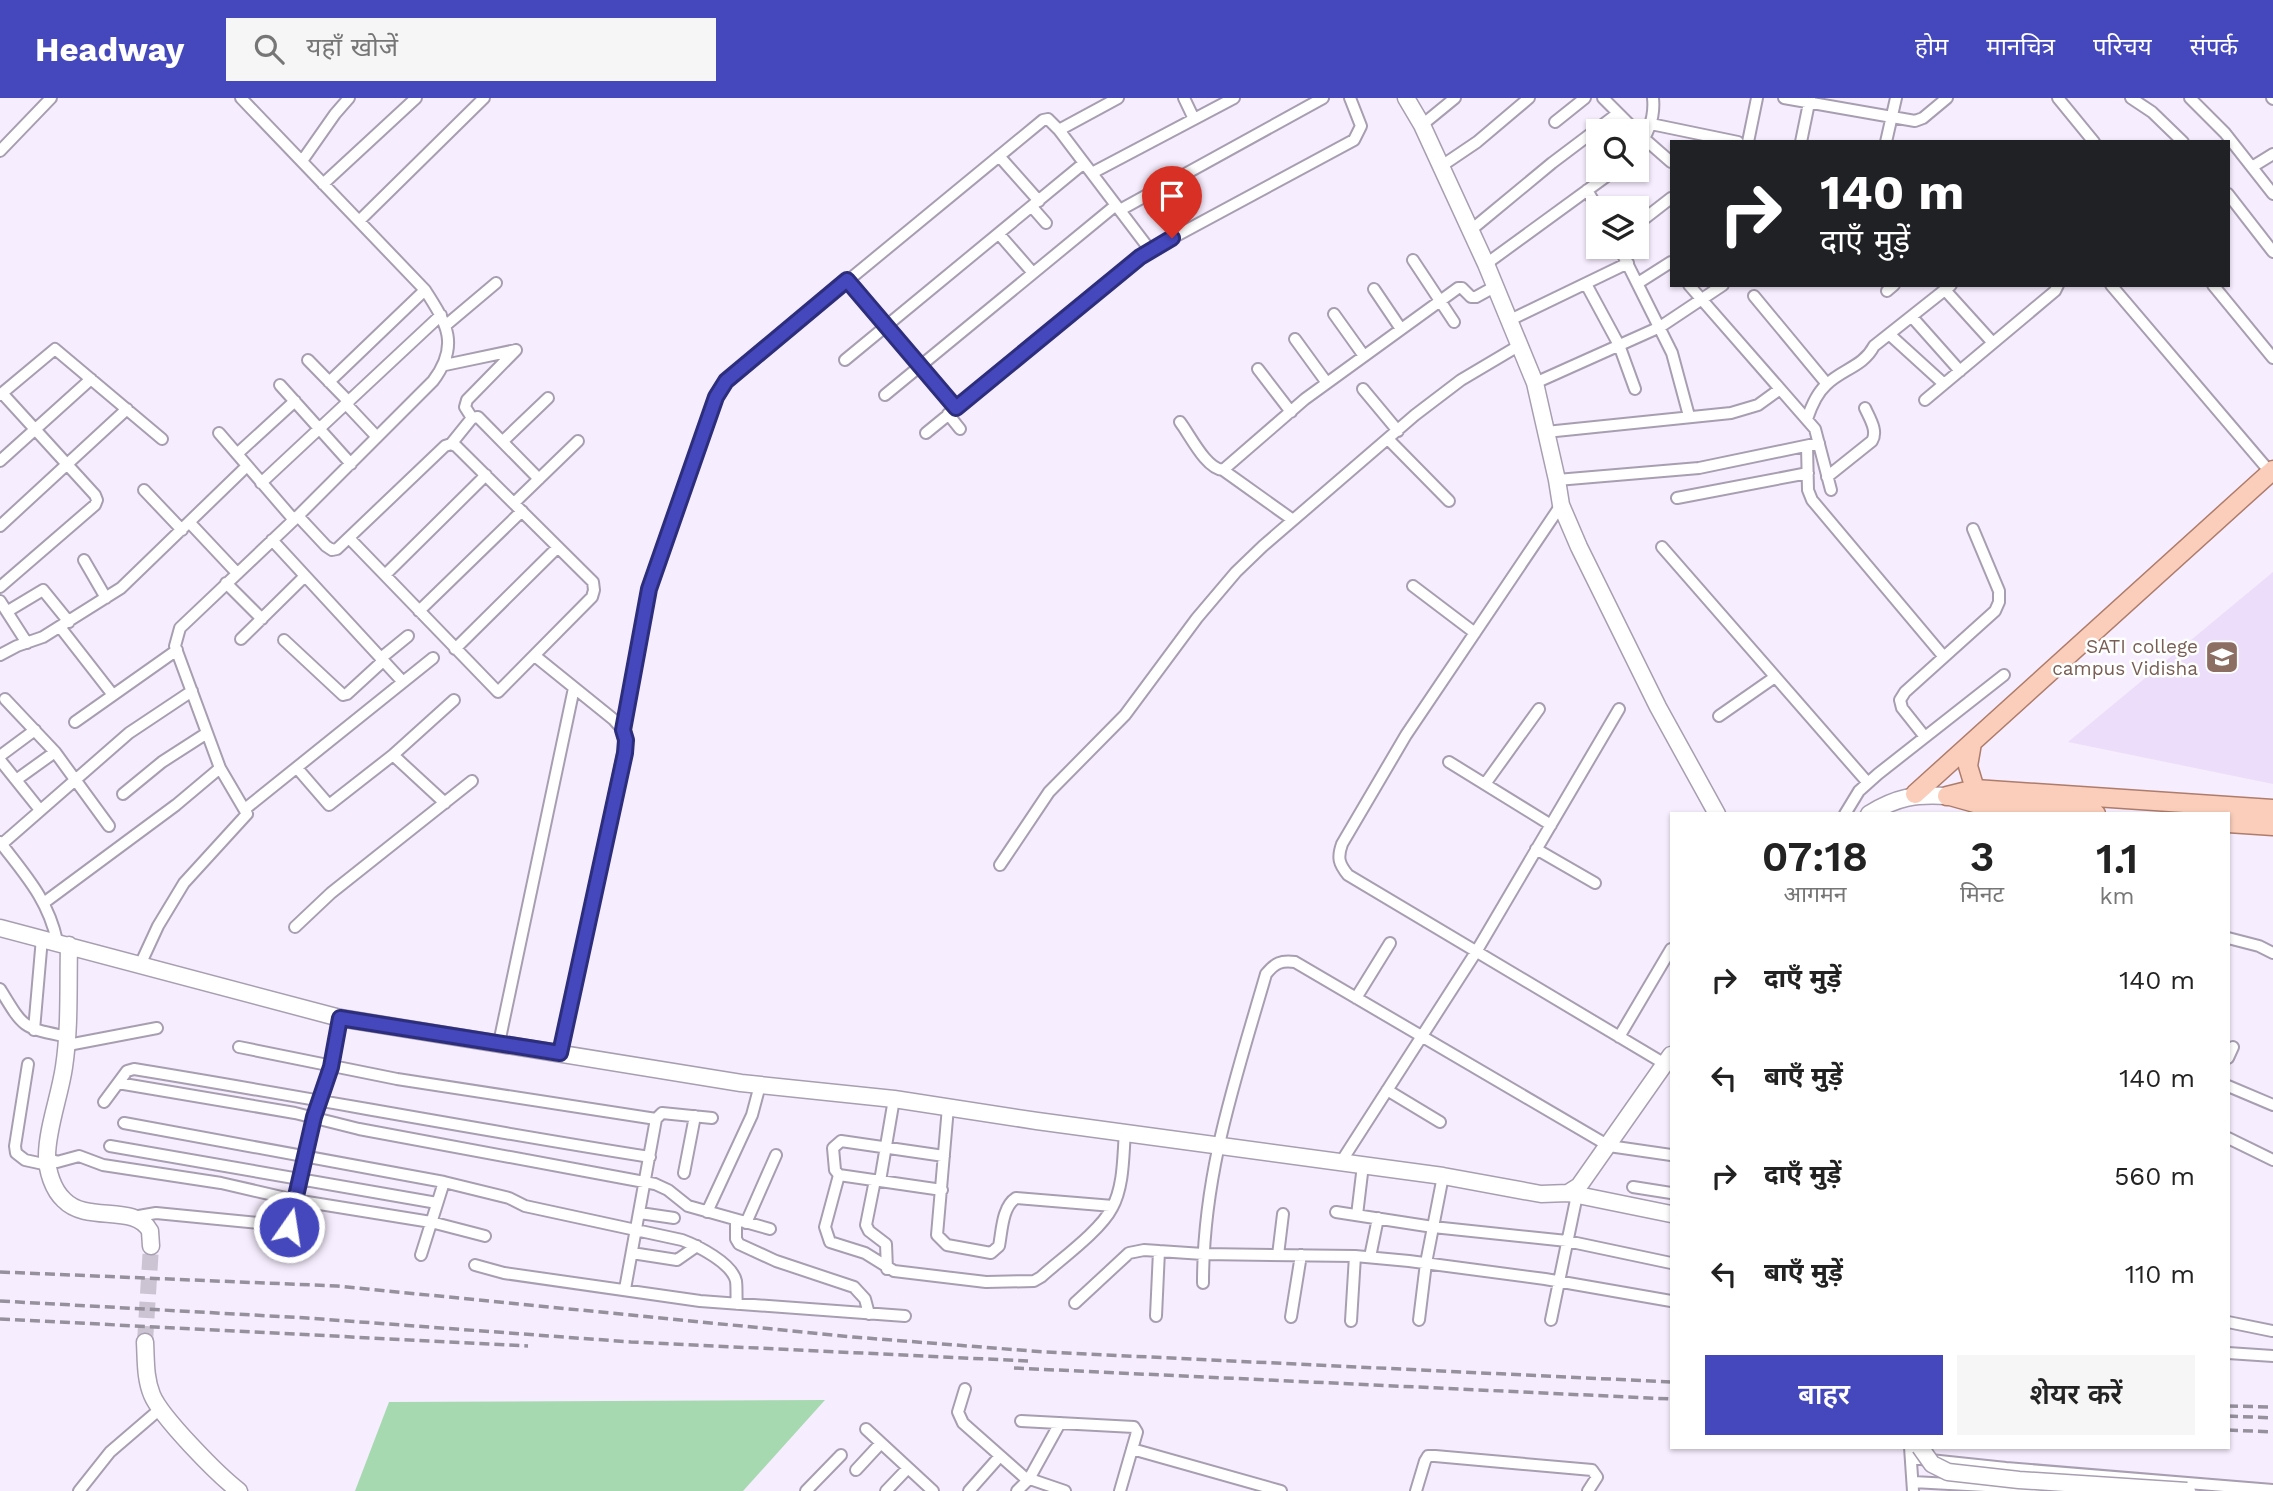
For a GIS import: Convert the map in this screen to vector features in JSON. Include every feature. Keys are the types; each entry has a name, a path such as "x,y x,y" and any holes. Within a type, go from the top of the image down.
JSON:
{"main road":[{"path":"1406,98 1422,125 1471,230 1535,383 1558,480 1561,505 1579,547 1658,707 1716,812"},
{"path":"1915,794 2272,471"},
{"path":"1972,743 1968,766 1975,789"},
{"path":"1947,796 1975,789 2038,805 2083,812"},
{"path":"1875,812 1894,800 1915,794 1947,796 1975,803 2273,809"},
{"path":"2230,823 2273,826"},
{"path":"0,928 340,1018 760,1085 894,1099 1217,1144 1443,1176 1541,1194 1595,1191 1670,1203"},
{"path":"56,941 68,1041 48,1165 56,1190 67,1204 86,1213 133,1217 147,1225 151,1246"},
{"path":"1575,1192 1668,1060"},
{"path":"1575,1192 1670,1214"},
{"path":"145,1342 146,1372 153,1399 214,1468 239,1491"},
{"path":"1914,1451 1948,1472 2020,1480 2187,1491"}],"street":[{"path":"0,151 51,98"},
{"path":"140,965 158,926 184,883 245,818 246,810 220,768 207,733 177,650 176,637 180,628 296,518 433,381 445,365 450,339 443,320 425,290 241,98"},
{"path":"302,161 349,98"},
{"path":"323,184 416,98"},
{"path":"359,221 484,98"},
{"path":"1059,130 1118,98"},
{"path":"1184,98 1194,119"},
{"path":"885,396 1032,273 1118,208 1323,98"},
{"path":"926,433 1150,250 1354,140 1361,126 1350,98"},
{"path":"1422,125 1455,98"},
{"path":"1440,167 1477,142 1529,98"},
{"path":"1555,122 1585,98"},
{"path":"1603,98 1622,119"},
{"path":"1653,98 1651,124 1726,140"},
{"path":"1748,140 1757,98"},
{"path":"1784,98 1809,100 1915,121 1923,118 1947,98"},
{"path":"1886,140 1896,98"},
{"path":"2057,98 2092,140"},
{"path":"2131,98 2152,112 2181,140"},
{"path":"2190,98 2225,133 2273,194"},
{"path":"1092,173 1228,99"},
{"path":"1801,140 1809,100"},
{"path":"1471,230 1617,114"},
{"path":"560,1053 625,753 626,740 623,730 649,589 716,397 726,381 1043,120 1048,119 1059,130 1150,250"},
{"path":"1649,143 1670,161"},
{"path":"2252,167 2273,154"},
{"path":"999,156 1036,204 1046,223"},
{"path":"845,360 1084,163"},
{"path":"1486,264 1598,182"},
{"path":"1587,190 1590,196"},
{"path":"2230,197 2273,252"},
{"path":"1649,215 1670,199"},
{"path":"999,234 1032,273"},
{"path":"1626,259 1675,361 1689,416"},
{"path":"1413,260 1454,322"},
{"path":"1510,320 1628,263"},
{"path":"1638,283 1670,264"},
{"path":"847,280 920,366 952,411 960,429"},
{"path":"261,483 347,403 443,320 496,283"},
{"path":"1586,284 1619,345 1635,389"},
{"path":"1223,470 1327,383 1458,288 1476,298 1496,286"},
{"path":"1691,287 1815,429 1830,490"},
{"path":"1535,383 1660,327 1720,287"},
{"path":"1925,400 2057,287"},
{"path":"2113,287 2272,471"},
{"path":"2215,287 2273,358"},
{"path":"1807,419 1819,393 1827,384 1868,358 1874,346 1948,288 1993,343"},
{"path":"1374,289 1401,329"},
{"path":"330,382 425,290"},
{"path":"1754,296 1827,384"},
{"path":"1334,314 1364,356"},
{"path":"1912,317 1960,371"},
{"path":"1889,334 1944,384"},
{"path":"1295,339 1327,383"},
{"path":"1000,865 1055,785 1125,715 1197,618 1237,572 1398,430 1461,380 1520,345"},
{"path":"0,587 95,505 97,500 68,464 1,394 55,349 162,439"},
{"path":"445,365 516,350 467,400 465,407 472,418"},
{"path":"308,360 377,437"},
{"path":"1258,369 1291,412"},
{"path":"0,461 91,379"},
{"path":"280,385 351,464"},
{"path":"1363,389 1398,430"},
{"path":"1546,432 1747,409 1758,405 1780,389"},
{"path":"503,440 548,398"},
{"path":"237,454 295,401"},
{"path":"1827,477 1872,442 1874,429 1866,408"},
{"path":"0,526 127,409"},
{"path":"219,433 261,483 332,550 337,549 445,446 451,444 472,418 478,417 485,422 539,479"},
{"path":"1180,422 1209,464 1223,470 1293,520"},
{"path":"1388,439 1450,501"},
{"path":"419,611 518,507 539,479 578,441"},
{"path":"1558,480 1699,468 1819,443"},
{"path":"349,538 498,692 538,658 592,597 593,582 451,444"},
{"path":"1807,446 1808,491 1812,500 1944,657"},
{"path":"0,655 43,637 106,598 138,573 247,466"},
{"path":"1677,498 1808,473"},
{"path":"384,575 485,475"},
{"path":"144,490 237,573"},
{"path":"1561,505 1406,735 1342,844 1338,856 1340,865 1348,875 1619,1037 1668,1060"},
{"path":"1925,737 1902,708 1900,700 1905,692 1995,611 2000,602 1999,592 1973,528"},
{"path":"272,540 403,682"},
{"path":"1662,547 1868,783"},
{"path":"456,649 556,548"},
{"path":"83,560 106,598"},
{"path":"241,639 305,576"},
{"path":"226,583 262,619"},
{"path":"1413,586 1475,632"},
{"path":"8,611 43,590 113,695"},
{"path":"0,601 26,643"},
{"path":"284,640 343,695 408,636"},
{"path":"75,722 177,650"},
{"path":"538,658 623,730"},
{"path":"246,810 433,659"},
{"path":"1846,812 1859,791 1868,783 2004,676"},
{"path":"1719,716 1775,677"},
{"path":"499,1044 569,684"},
{"path":"34,1030 56,941 53,922 45,902 1,843 129,733 192,691"},
{"path":"5,699 55,752 109,826"},
{"path":"297,768 329,805 393,755 454,700"},
{"path":"1485,784 1539,709"},
{"path":"1340,1162 1476,953 1619,709"},
{"path":"34,730 0,758 40,810"},
{"path":"123,794 162,762 207,733"},
{"path":"16,780 55,752"},
{"path":"393,755 445,803"},
{"path":"1449,762 1551,825"},
{"path":"45,902 176,806 220,768"},
{"path":"295,927 331,893 471,781"},
{"path":"1536,849 1595,883"},
{"path":"2230,939 2259,946 2273,953"},
{"path":"1356,998 1390,943"},
{"path":"1619,1037 1670,951"},
{"path":"1203,1283 1205,1220 1217,1144 1266,974 1273,964 1283,961 1294,962 1609,1146 1670,1155"},
{"path":"0,989 19,1020 34,1030 68,1041 157,1028"},
{"path":"289,1227 314,1117 331,1067 340,1018"},
{"path":"239,1047 331,1067 505,1097 656,1119"},
{"path":"2230,1054 2233,1047"},
{"path":"28,1064 15,1146 16,1153 25,1160 48,1165 79,1156 103,1165 221,1183 295,1200 431,1222 485,1236"},
{"path":"104,1102 127,1071 134,1069 650,1157"},
{"path":"118,1083 314,1117 359,1129 646,1182 668,1190 688,1206 770,1230"},
{"path":"708,1212 752,1115 760,1085"},
{"path":"2230,1087 2273,1105"},
{"path":"1387,1090 1440,1122"},
{"path":"887,1269 886,1244 869,1231 866,1225 886,1148 894,1099"},
{"path":"948,1107 937,1236 947,1245 991,1253 999,1246 1007,1210 1010,1202 1016,1198 1113,1206"},
{"path":"625,1289 656,1119 662,1114 712,1118"},
{"path":"684,1173 695,1116"},
{"path":"124,1123 444,1182 509,1198 525,1206 697,1246 732,1273 736,1280 737,1304"},
{"path":"839,1175 825,1227 830,1242 865,1253 887,1269 986,1282 1034,1281 1041,1278 1097,1226 1113,1206 1121,1176 1125,1132"},
{"path":"2230,1139 2273,1160"},
{"path":"942,1190 839,1175 835,1170 833,1147 837,1142 944,1156"},
{"path":"110,1146 437,1203"},
{"path":"776,1155 741,1221 736,1239 739,1244 776,1261 854,1287 865,1299 869,1314"},
{"path":"1357,1215 1363,1165"},
{"path":"1419,1320 1426,1263 1443,1176"},
{"path":"421,1255 444,1182"},
{"path":"1633,1187 1670,1193"},
{"path":"1551,1320 1575,1192"},
{"path":"1336,1212 1433,1227 1567,1241 1670,1263"},
{"path":"133,1217 156,1213 260,1223"},
{"path":"640,1213 674,1218"},
{"path":"1278,1255 1283,1213"},
{"path":"1370,1257 1378,1218"},
{"path":"632,1253 677,1260 697,1246"},
{"path":"1075,1303 1129,1253 1135,1251 1370,1257 1558,1281 1670,1301"},
{"path":"1156,1316 1159,1251"},
{"path":"1291,1317 1301,1255"},
{"path":"1352,1321 1355,1256"},
{"path":"475,1265 504,1273 700,1301 905,1315"},
{"path":"2230,1322 2272,1331"},
{"path":"2230,1353 2273,1356"},
{"path":"965,1389 959,1417 963,1423 1029,1479 1065,1491"},
{"path":"79,1491 110,1452 160,1409"},
{"path":"1021,1421 1134,1427 1137,1432 1120,1491"},
{"path":"1017,1491 1029,1479 1060,1423"},
{"path":"866,1429 933,1491"},
{"path":"856,1470 881,1443"},
{"path":"1132,1449 1254,1487 1281,1491"},
{"path":"2068,1491 1913,1486 1914,1451 2006,1468 2273,1490"},
{"path":"806,1491 841,1455"},
{"path":"969,1491 1000,1456"},
{"path":"1416,1491 1424,1461 1435,1456 1592,1470 1597,1477 1588,1491"},
{"path":"886,1491 908,1468"}],"shaded area":[{"name":"SATI college campus Vidisha","path":"2273,572 2273,784 2068,742"}],"green space":[{"path":"825,1400 743,1491 355,1491 389,1402"}],"tunnel":[{"path":"145,1342 151,1246"}],"railway":[{"path":"0,1272 337,1286 853,1337 1045,1352 1670,1382"},
{"path":"0,1301 307,1318 631,1342 1028,1361"},
{"path":"0,1319 528,1346"},
{"path":"1014,1368 1670,1399"},
{"path":"2230,1406 2273,1407"},
{"path":"2230,1416 2273,1418"},
{"path":"2230,1430 2273,1432"}],"place":[{"name":"SATI college campus Vidisha","path":"2222,657"}],"route":[{"path":"289,1227 314,1117 331,1067 340,1018 560,1053 625,753 626,740 623,730 649,589 716,397 726,381 847,280 956,408 1140,257 1172,238"}]}
